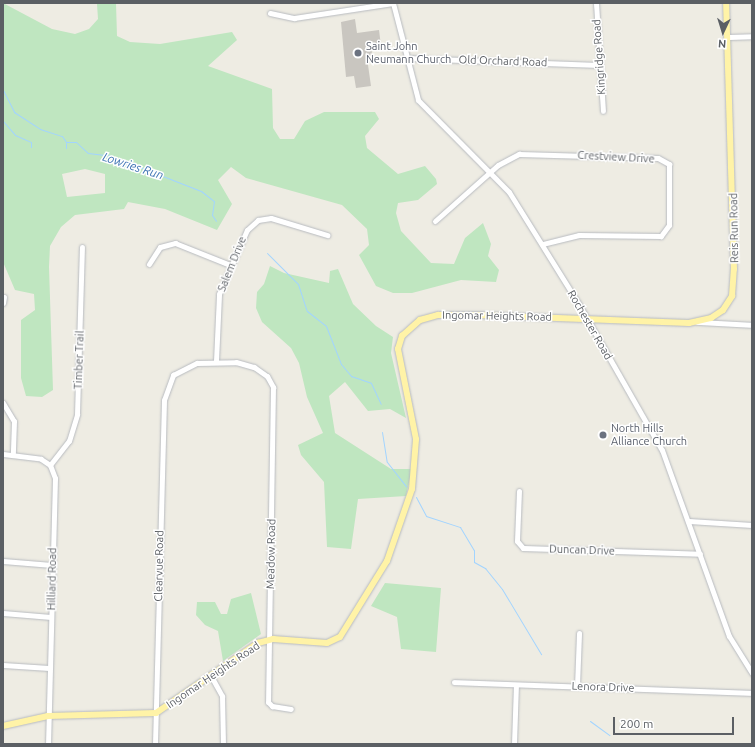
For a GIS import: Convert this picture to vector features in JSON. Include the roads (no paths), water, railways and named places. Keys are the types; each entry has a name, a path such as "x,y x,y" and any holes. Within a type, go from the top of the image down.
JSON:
{"main road":[{"name":"Reis Run Road","path":"715,317 729,302 734,285 729,37 726,3"},
{"name":"Ingomar Heights Road","path":"3,726 48,716 156,713 252,646 268,639 320,643 336,640 392,551 416,468 414,428 398,355 399,340 408,328 420,320 438,315 587,318"},
{"path":"587,318 696,322 715,317"}],"street":[{"path":"270,13 294,18 393,3"},
{"name":"Rochester Road","path":"393,3 416,96 423,108 509,192 587,318 662,450 689,521 729,636 752,673"},
{"name":"Kingridge Road","path":"596,3 603,111"},
{"path":"729,37 752,36"},
{"name":"Old Orchard Road","path":"407,58 599,65"},
{"name":"Crestview Drive","path":"490,172 508,158 525,153 658,158 668,164 669,225 661,236 579,235 542,244"},
{"path":"435,221 490,172"},
{"name":"Salem Drive","path":"216,362 218,300 230,265 247,230 265,218 327,235"},
{"path":"149,264 160,247 175,243 230,265"},
{"name":"Timber Trail","path":"50,465 69,441 77,414 82,247"},
{"path":"715,317 735,324"},
{"path":"696,322 752,325"},
{"name":"Clearvue Road","path":"155,744 161,443 166,388 181,369 197,362 216,362"},
{"name":"Meadow Road","path":"216,362 254,367 270,381 275,399 268,639 268,702 272,706 291,709"},
{"path":"3,403 14,420 13,455"},
{"path":"3,454 37,457 50,465"},
{"name":"Hilliard Road","path":"48,744 55,483 50,465"},
{"name":"Duncan Drive","path":"519,491 516,542 523,548 700,554"},
{"path":"689,521 752,525"},
{"path":"3,561 52,565"},
{"path":"3,613 51,617"},
{"path":"576,686 579,633"},
{"path":"3,665 50,668"},
{"path":"211,676 222,696 224,744"},
{"name":"Lenora Drive","path":"454,682 752,693"},
{"path":"514,744 516,685"}],"waterway":[{"name":"Lowries Run","path":"3,90 14,112 40,129 62,136 66,142"},
{"path":"3,121 15,135 31,142 31,147"},
{"name":"Lowries Run","path":"66,142 76,142 88,153 111,156 119,164 132,164 201,191 214,201 212,215 216,221"},
{"name":"Lowries Run","path":"66,143 66,148"},
{"name":"Lowries Run","path":"267,253 298,284 307,311 326,326 341,364 351,376 371,383 381,404"},
{"name":"Lowries Run","path":"382,432 387,462 406,486"},
{"path":"416,497 426,516 460,527 474,550 474,562 485,568 502,589 541,654"},
{"path":"590,721 609,735"}],"place":[{"name":"Saint John Neumann Church","path":"358,53"},
{"name":"North Hills Alliance Church","path":"603,435"}]}
